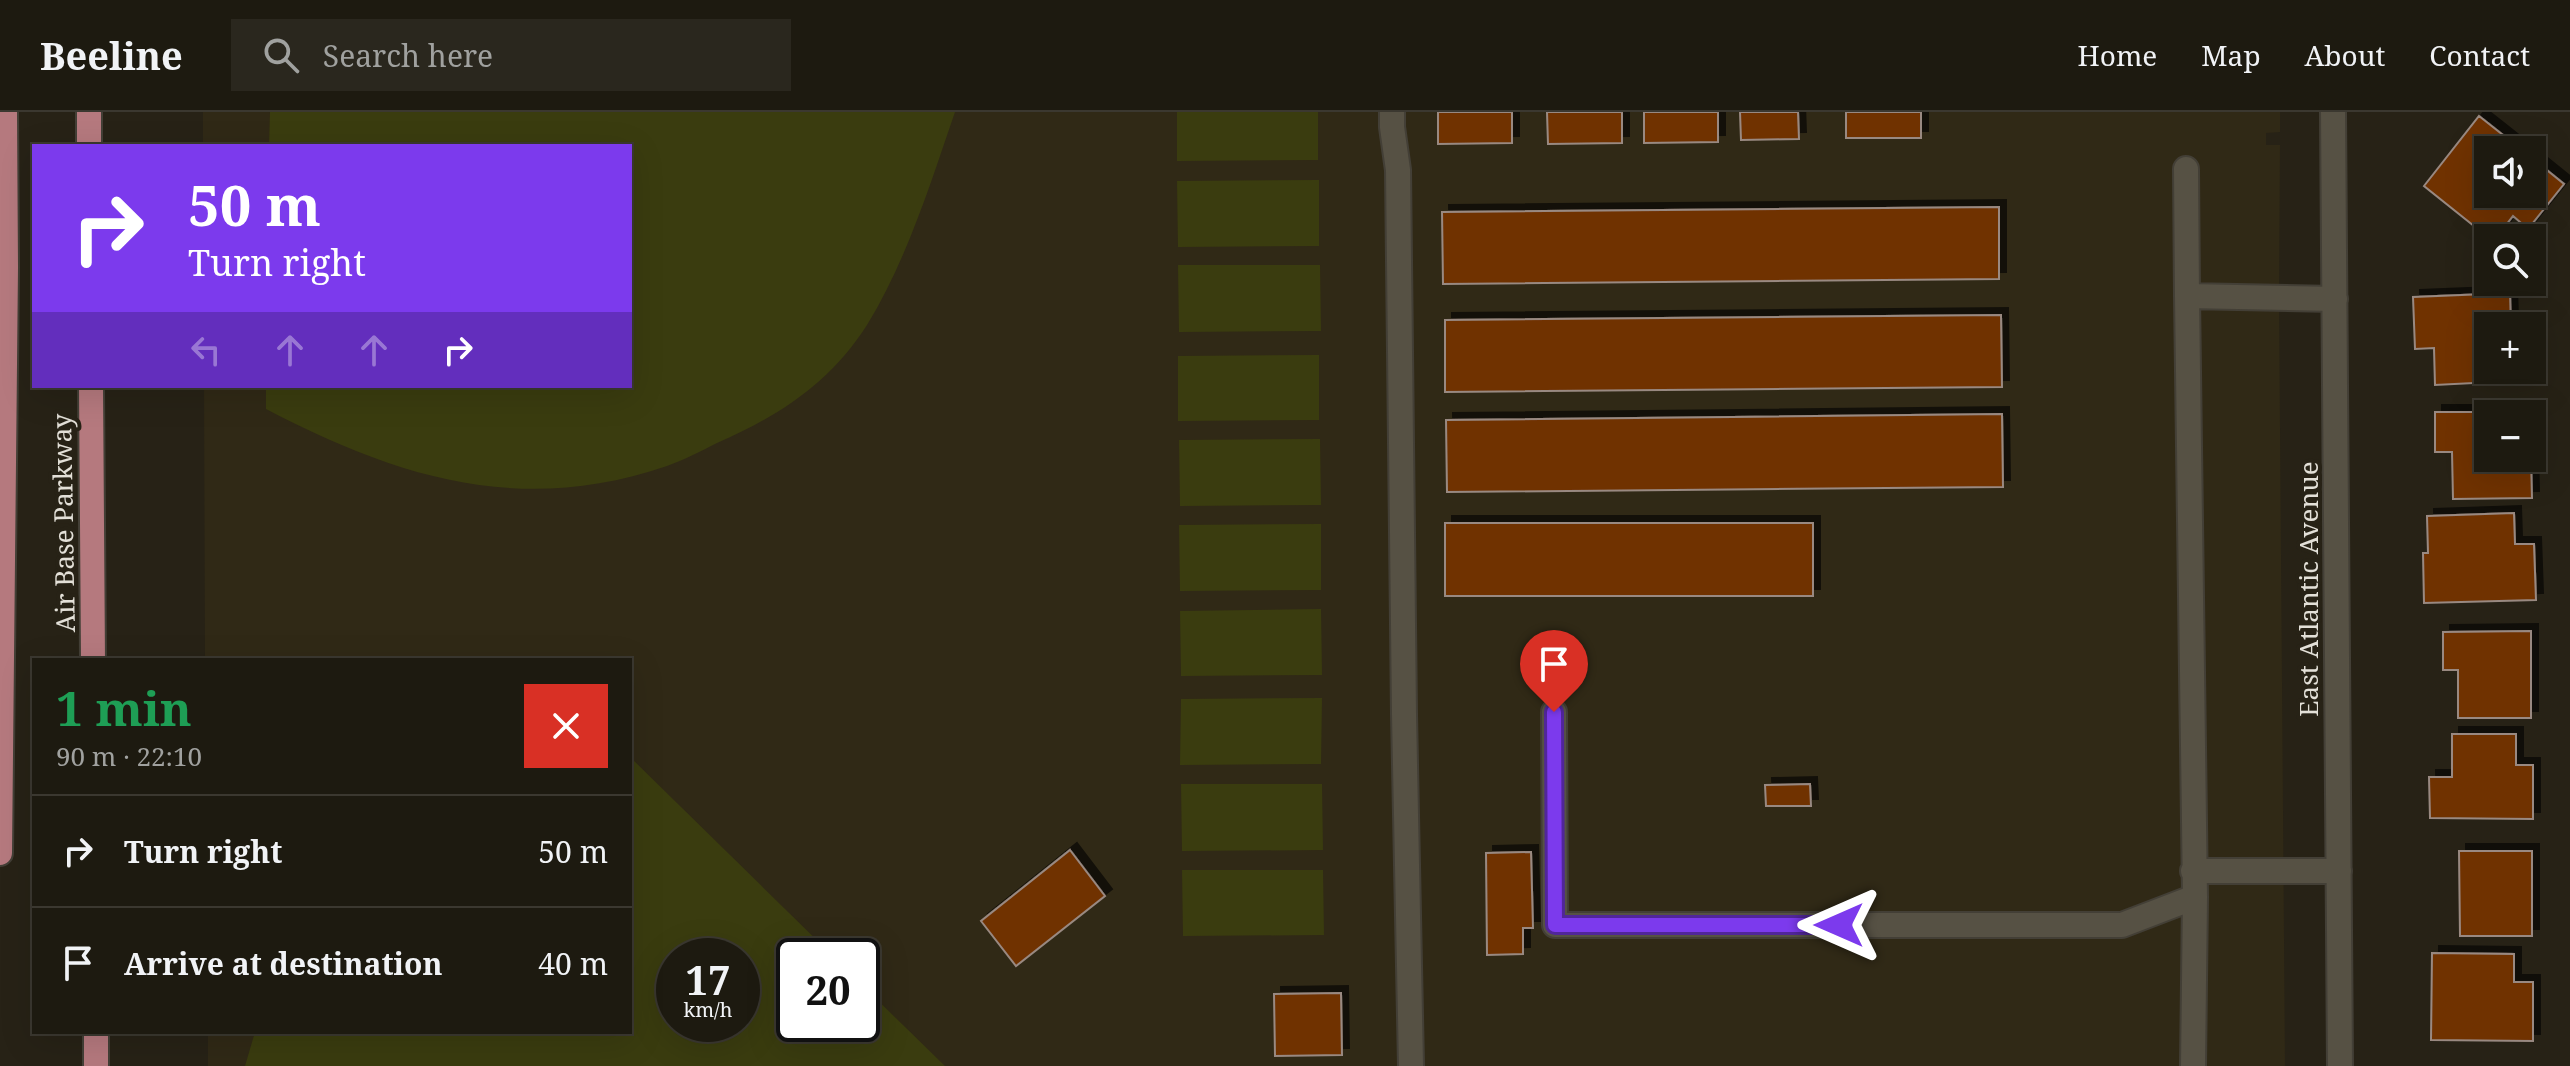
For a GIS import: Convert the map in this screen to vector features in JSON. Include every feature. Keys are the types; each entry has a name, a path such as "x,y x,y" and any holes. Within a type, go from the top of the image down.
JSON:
{"main road":[{"path":"0,853 5,112"},
{"path":"89,112 89,144"},
{"name":"Air Base Parkway","path":"91,388 93,658"},
{"path":"96,1034 96,1066"}],"street":[{"path":"1392,112 1398,170 1411,1066"},
{"name":"East Atlantic Avenue","path":"2333,112 2340,1066"},
{"path":"2186,169 2195,897 2193,1066"},
{"path":"2187,296 2335,299"},
{"path":"1554,712 1555,925 2122,925 2195,897"},
{"path":"2193,871 2339,871"}],"shaded area":[{"path":"203,112 2280,112 2280,132 2266,133 2266,145 2280,145 2285,1066 208,1066 208,1034 632,1034 632,658 205,658 204,388 632,388 632,144 203,144"},
{"path":"270,112 955,112 917,221 881,301 852,346 820,381 761,421 667,466 613,481 561,488 511,488 461,482 412,471 364,454 266,409 266,388 632,388 632,144 269,144"},
{"path":"1177,112 1318,112 1318,160 1177,161"},
{"path":"1319,180 1319,246 1178,247 1177,181"},
{"path":"1178,265 1320,265 1321,331 1179,332"},
{"path":"1319,355 1319,420 1178,421 1178,356"},
{"path":"1320,439 1321,505 1180,506 1179,440"},
{"path":"1321,524 1321,590 1180,591 1179,525"},
{"path":"1321,609 1322,675 1181,676 1180,611"},
{"path":"1322,698 1321,764 1180,765 1181,699"},
{"path":"632,759 815,938 776,938 776,1042 880,1042 880,1003 945,1066 245,1066 254,1034 632,1034"},
{"path":"1181,784 1322,784 1323,850 1182,851"},
{"path":"1182,870 1323,870 1324,935 1183,936"}],"building":[{"path":"1438,112 1512,112 1512,143 1438,144"},
{"path":"1547,112 1622,112 1622,143 1548,144"},
{"path":"1644,112 1718,112 1718,142 1644,143"},
{"path":"1740,112 1798,112 1799,139 1741,140"},
{"path":"1846,112 1921,112 1921,138 1846,138"},
{"path":"2479,116 2504,136 2474,136 2474,208 2545,208 2532,224 2522,224 2513,216 2507,224 2474,226 2424,186"},
{"path":"2546,169 2564,184 2546,206"},
{"path":"1999,207 1999,279 1443,284 1442,212"},
{"path":"2510,296 2511,312 2474,312 2474,383 2435,385 2434,348 2415,349 2413,297"},
{"path":"2001,315 2002,387 1445,392 1445,320"},
{"path":"2435,412 2474,412 2474,472 2531,472 2532,498 2453,499 2452,452 2435,452"},
{"path":"2002,414 2003,487 1447,492 1446,420"},
{"path":"2514,513 2515,544 2534,544 2536,600 2424,603 2423,553 2428,553 2427,516"},
{"path":"1445,523 1813,523 1813,596 1445,596"},
{"path":"2531,631 2531,718 2458,718 2458,670 2443,670 2443,632"},
{"path":"2452,734 2516,734 2516,765 2533,765 2533,819 2430,818 2429,777 2452,777"},
{"path":"1810,784 1811,806 1766,806 1765,785"},
{"path":"1070,850 1105,896 1016,966 981,921"},
{"path":"2459,851 2532,851 2532,936 2460,936"},
{"path":"1531,852 1533,928 1523,928 1523,954 1487,955 1486,853"},
{"path":"2432,953 2514,954 2514,982 2533,982 2533,1041 2431,1040"},
{"path":"1341,993 1342,1055 1275,1056 1274,994"}],"route":[{"path":"1554,712 1555,925 1839,925"}]}
